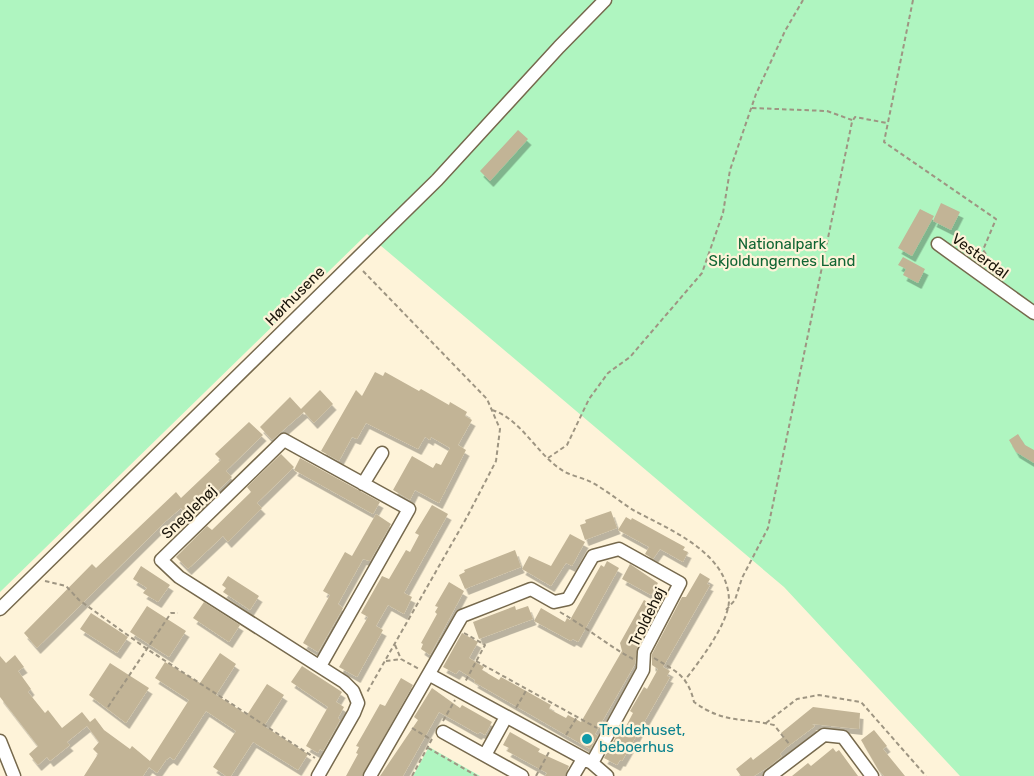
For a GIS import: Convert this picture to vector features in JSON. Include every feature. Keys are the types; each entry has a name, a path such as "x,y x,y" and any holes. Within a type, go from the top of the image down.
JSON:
{"street":[{"name":"Hørhusene","path":"0,609 437,180 605,0"},
{"name":"Vesterdal","path":"938,244 1034,313"},
{"name":"Sneglehøj","path":"320,666 409,509 284,440 160,560 179,577 345,682 353,690 357,702"},
{"path":"363,484 382,453"},
{"name":"Troldehøj","path":"554,602 568,599 593,556 619,549 680,583 644,652 643,665 608,734 588,761 573,776"},
{"path":"370,776 462,616 531,589 554,602"},
{"path":"430,675 588,761 607,776"},
{"path":"318,776 357,702"},
{"path":"485,755 508,717"},
{"path":"443,732 522,776"},
{"path":"770,776 824,735 843,737 872,776"},
{"path":"0,741 14,776"}],"path":[{"path":"548,458 567,445 589,399 608,373 630,357 702,273 723,213 735,154 752,108 772,58 803,0"},
{"path":"913,0 884,142 996,219 984,250 1006,285 1004,291"},
{"path":"752,108 826,111 844,114 853,120"},
{"path":"853,120 861,117 887,123"},
{"path":"726,610 735,600 742,578 768,528 810,331 835,194 853,120"},
{"path":"353,260 487,399 500,429 496,461 369,690 357,702"},
{"path":"492,410 500,412 566,472 591,482 692,543 717,568 725,581 729,602 721,626 685,680"},
{"path":"32,578 66,586 79,600 147,649 325,764"},
{"path":"554,602 554,609 591,630 602,642 643,665"},
{"path":"108,707 171,613 178,613"},
{"path":"455,628 485,645 460,691"},
{"path":"395,644 401,659"},
{"path":"644,652 677,671 690,685 694,702 711,714 733,721 774,725 798,755"},
{"path":"385,661 401,659 430,675"},
{"path":"476,661 608,734"},
{"path":"508,717 527,689"},
{"path":"766,723 797,699 819,695 861,702 926,776"},
{"path":"536,776 577,717"},
{"path":"402,723 432,740"},
{"path":"428,748 477,776"}],"green space":[{"name":"Nationalpark Skjoldungernes Land","path":"0,0 1034,0 1034,776 960,776 784,587 367,234 0,592"},
{"path":"429,747 480,776 413,776"}],"building":[{"path":"518,130 528,139 490,181 480,171"},
{"path":"941,203 960,212 951,230 933,221"},
{"path":"920,209 934,216 912,256 898,248"},
{"path":"903,257 925,269 918,283 903,275 906,269 898,265"},
{"path":"375,372 383,376 385,372 449,405 450,402 467,412 465,416 472,420 458,445 466,450 439,503 415,490 410,500 393,490 412,456 433,468 436,463 441,465 450,448 431,437 430,440 425,437 418,449 366,423 357,439 352,437 339,461 321,451 356,390 362,396"},
{"path":"320,390 333,404 314,423 304,412 272,440 260,427 290,397 301,409"},
{"path":"249,422 263,435 226,471 232,477 198,510 192,504 184,512 181,508 166,521 37,648 24,633 92,564 96,568 176,492 181,498 221,460 215,454"},
{"path":"1018,434 1025,445 1034,450 1034,463 1016,452 1009,440"},
{"path":"281,454 294,467 257,503 262,508 228,542 223,536 188,569 176,557 207,526 212,530 251,492 247,487"},
{"path":"300,458 380,502 373,514 294,470"},
{"path":"432,505 448,514 404,593 412,597 404,614 388,605 376,626 383,630 357,677 339,667 368,617 361,613 382,576 389,579 406,550 410,552 419,535 415,533"},
{"path":"611,511 617,528 585,540 580,525 586,523 585,520"},
{"path":"376,514 391,524 370,561 363,559 338,604 343,608 318,652 303,643 330,595 323,591 345,552 352,556"},
{"path":"626,517 631,520 632,518 685,547 683,550 688,552 683,562 660,549 653,559 645,554 649,547 618,530"},
{"path":"570,534 585,542 572,566 566,563 551,586 522,569 529,556 551,566"},
{"path":"515,550 521,567 465,589 459,575 465,572 464,570"},
{"path":"607,561 619,568 578,642 573,639 571,641 534,621 541,608 565,622 567,618 570,620 601,565 604,567"},
{"path":"630,564 658,583 651,595 622,579"},
{"path":"141,566 170,585 158,602 143,593 147,588 133,579"},
{"path":"700,573 710,579 707,584 710,585 663,667 670,671 667,676 670,677 622,761 620,760 617,765 604,758 621,728 624,730 633,713 630,711 644,687 647,689 658,669 652,665 652,654 682,597 686,597"},
{"path":"228,576 259,596 250,610 223,592 226,588 222,585"},
{"path":"449,582 464,591 430,655 421,649 423,644 421,643 437,614 435,612 438,607 435,606"},
{"path":"644,600 658,608 637,648 635,664 595,734 598,736 590,749 474,682 475,680 459,670 456,674 443,667 462,633 478,642 469,658 484,667 482,670 499,680 501,677 551,705 549,709 566,718 568,715 581,722 622,651 620,643"},
{"path":"204,602 240,625 229,642 193,618"},
{"path":"147,606 186,631 169,657 130,632"},
{"path":"515,606 516,610 528,606 533,619 479,639 473,622"},
{"path":"91,613 128,637 117,653 80,629"},
{"path":"220,653 236,664 216,695 247,715 267,684 284,695 264,726 308,754 298,770 253,742 231,776 226,776 213,767 236,731 206,711 174,760 170,757 166,760 157,773 149,767 143,776 84,776 98,754 93,749 99,742 87,726 67,742 70,745 50,761 47,757 38,765 29,754 38,746 0,697 0,656 6,663 15,655 24,667 18,671 31,689 28,692 45,713 48,710 62,728 82,712 90,722 95,718 104,730 130,749 132,746 150,761 189,700 155,678 165,662 200,683"},
{"path":"110,663 149,688 126,723 89,695"},
{"path":"302,666 342,692 336,702 344,707 338,718 340,720 323,751 320,749 318,753 306,746 328,707 291,682"},
{"path":"401,678 413,685 362,776 346,776 358,754 356,753 359,747 356,746 380,704 385,706"},
{"path":"432,688 460,708 462,705 492,722 485,735 480,732 478,734 439,712 403,776 380,776 418,720 414,717"},
{"path":"813,707 860,713 859,729 812,724 815,726 787,747 780,754 782,756 770,766 754,776 741,776 736,769 751,757 753,760 784,736 781,733"},
{"path":"874,730 887,746 883,749 905,776 884,776 879,771 861,740"},
{"path":"510,732 540,749 538,752 569,766 565,776 545,776 547,773 507,751 509,748 503,745"},
{"path":"833,748 836,752 839,750 858,776 792,776 808,763 811,766"}],"place":[{"name":"Troldehuset, beboerhus","path":"587,739"}]}
